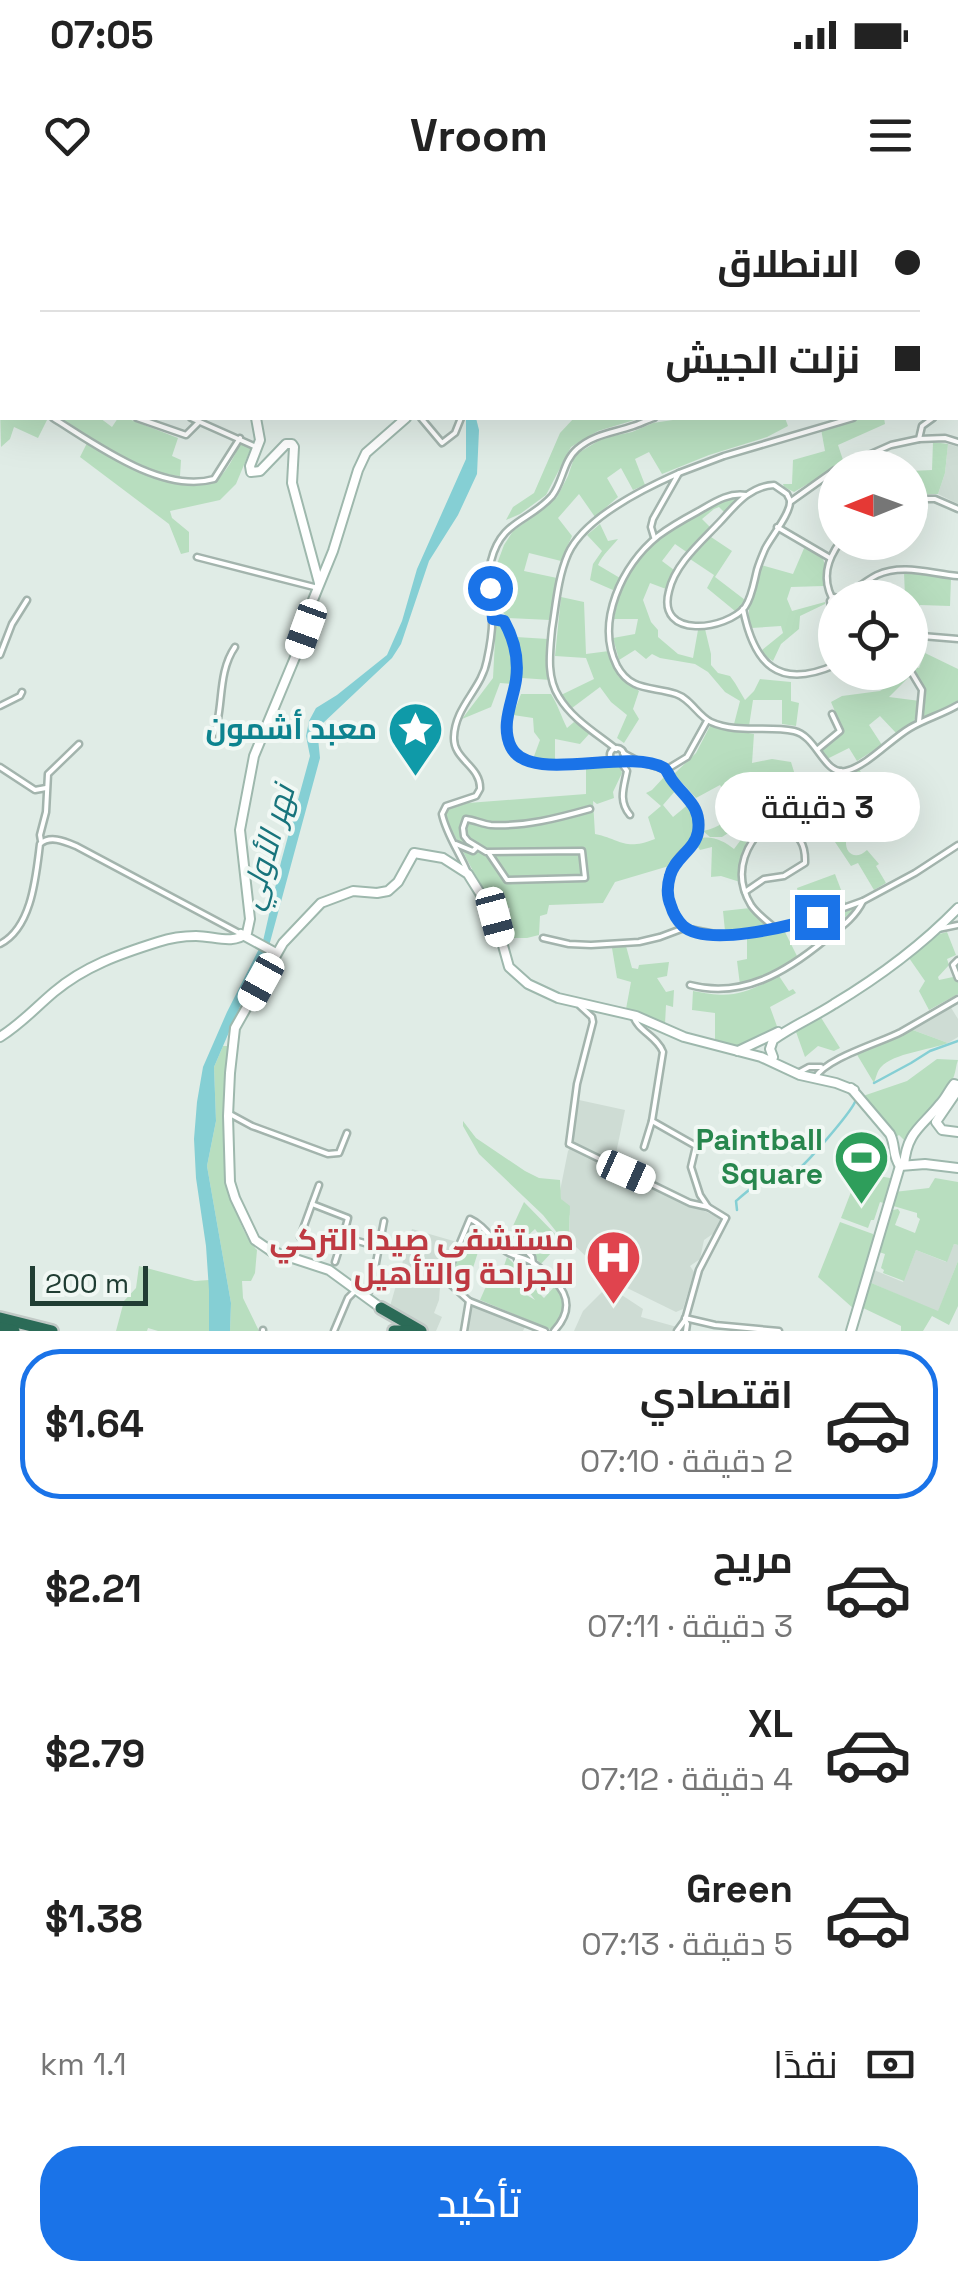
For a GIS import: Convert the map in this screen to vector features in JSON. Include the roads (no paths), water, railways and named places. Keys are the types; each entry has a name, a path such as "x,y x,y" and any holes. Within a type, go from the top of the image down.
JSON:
{"highway":[{"path":"381,1308 397,1322 392,1331"},
{"path":"381,1308 421,1331"},
{"path":"0,1318 52,1331"},
{"path":"0,1328 14,1331"},
{"path":"392,1331 411,1331"}],"street":[{"path":"136,200 174,200"},
{"path":"56,420 145,471 180,480 214,479 240,438"},
{"path":"142,420 186,435 199,422"},
{"path":"194,420 258,448"},
{"path":"256,420 260,438 250,466 254,473 284,446 294,445 291,479 318,585"},
{"path":"0,1037 25,1020 52,993 103,960 177,937 234,940 245,935 250,926 240,830 250,770 296,655 356,474 366,454 404,420"},
{"path":"423,420 442,443 455,432 459,420"},
{"path":"649,420 602,434 580,446 570,456 550,497 507,529 493,553 493,619 484,672 456,721 454,746 478,774 480,789 476,796 451,804 443,811 445,826 495,917 506,960 514,974 528,984 579,1004 632,1015 684,1037 738,1051 768,1054 770,1046"},
{"path":"640,762 568,709 553,685 550,649 564,566 574,543 637,494 679,473 846,420"},
{"path":"918,439 922,426 930,420"},
{"path":"880,450 918,439 945,438 958,442"},
{"path":"655,539 652,519 679,473"},
{"path":"790,502 784,491 774,486 746,495 688,558 674,578 668,596 672,616 680,624 701,626 742,610 765,548 790,502 818,482"},
{"path":"746,495 732,494 717,501 655,539 632,566 616,593 610,626 614,657 632,684 683,697 708,721 746,730 796,731 809,739 828,764 841,771"},
{"path":"928,499 958,508"},
{"path":"777,528 818,551"},
{"path":"197,557 318,585"},
{"path":"869,580 890,571 912,570 958,576"},
{"path":"0,655 27,600"},
{"path":"742,610 754,648 771,667 795,674 818,671"},
{"path":"493,619 504,621 516,650 516,681 507,735 511,747 525,760 545,765 612,760 667,769 688,756 708,721"},
{"path":"928,636 958,639"},
{"path":"210,741 217,724 221,681 235,647"},
{"path":"919,724 921,690"},
{"path":"0,706 22,692"},
{"path":"775,928 757,912 745,892 742,866 756,835 781,811 841,771 860,764 919,724 958,705"},
{"path":"818,749 840,731 832,714"},
{"path":"0,944 18,929 32,893 46,812 48,774 78,744"},
{"path":"612,760 610,754 616,748"},
{"path":"620,761 623,753"},
{"path":"620,761 627,771 622,797 630,815"},
{"path":"0,767 34,790 46,788"},
{"path":"667,769 692,801 698,829 692,846 680,856 670,874 668,901 684,928"},
{"path":"488,852 507,880 585,878 582,851 488,852 464,836 463,828 466,819 486,825 510,824 554,819 590,809"},
{"path":"745,892 806,862 795,832 775,819"},
{"path":"41,842 54,839 76,846 274,950"},
{"path":"456,844 473,851 477,847"},
{"path":"543,938 569,944 608,945 660,938 684,928 736,935 775,928 864,900 958,845"},
{"path":"381,1308 329,1270 271,1251 255,1240 230,1182 228,1113 234,1034 274,950 321,903 353,891 388,891 402,877 414,853 443,858 468,874"},
{"path":"690,985 722,990 762,982 817,946 854,916 864,900"},
{"path":"755,1052 864,984 938,929 958,908"},
{"path":"938,929 958,925"},
{"path":"958,960 952,965 958,978"},
{"path":"815,1079 825,1067 958,999"},
{"path":"579,1004 594,1020 577,1084 570,1144 690,1203 724,1214 726,1220 699,1270 685,1319 677,1331"},
{"path":"632,1015 663,1052 644,1147"},
{"path":"770,1046 786,1068 815,1079"},
{"path":"755,1052 786,1068 854,1090 892,1137 895,1159 902,1165 958,1168"},
{"path":"798,1072 825,1067"},
{"path":"850,1331 906,1149 916,1128 953,1084 957,1091 936,1122 942,1130 958,1132"},
{"path":"228,1113 328,1154 339,1153 347,1134"},
{"path":"652,1121 696,1146 691,1167 708,1207"},
{"path":"300,1237 319,1185"},
{"path":"312,1204 348,1218 336,1262"},
{"path":"511,1254 523,1247 535,1266 531,1274 475,1220 469,1220 446,1276 468,1301 545,1331"},
{"path":"334,1331 348,1298 371,1290 384,1221"},
{"path":"343,1237 379,1247"},
{"path":"511,1254 555,1282 568,1300 554,1331"},
{"path":"464,1331 468,1301"},
{"path":"685,1319 686,1331"},
{"path":"685,1319 780,1331"}],"water":[{"path":"466,420 476,420 477,474 458,515 429,561 401,644 392,658 321,725 320,758 269,946 214,1067 216,1121 207,1166 231,1303 230,1331 209,1331 206,1246 194,1139 203,1067 263,941 310,756 306,736 309,721 316,708 387,655 417,569 466,459"}],"waterway":[{"path":"874,1083 930,1051 958,1041"},
{"path":"737,1210 736,1201 761,1181 798,1170 855,1102"}],"place":[{"name":"معبد أشمون","path":"416,778"},
{"name":"Paintball Square","path":"862,1206"},
{"name":"مستشفى صيدا التركي للجراحة والتأهيل","path":"613,1306"}],"water label":[{"name":"نهر الأولي","path":"267,847"}]}
